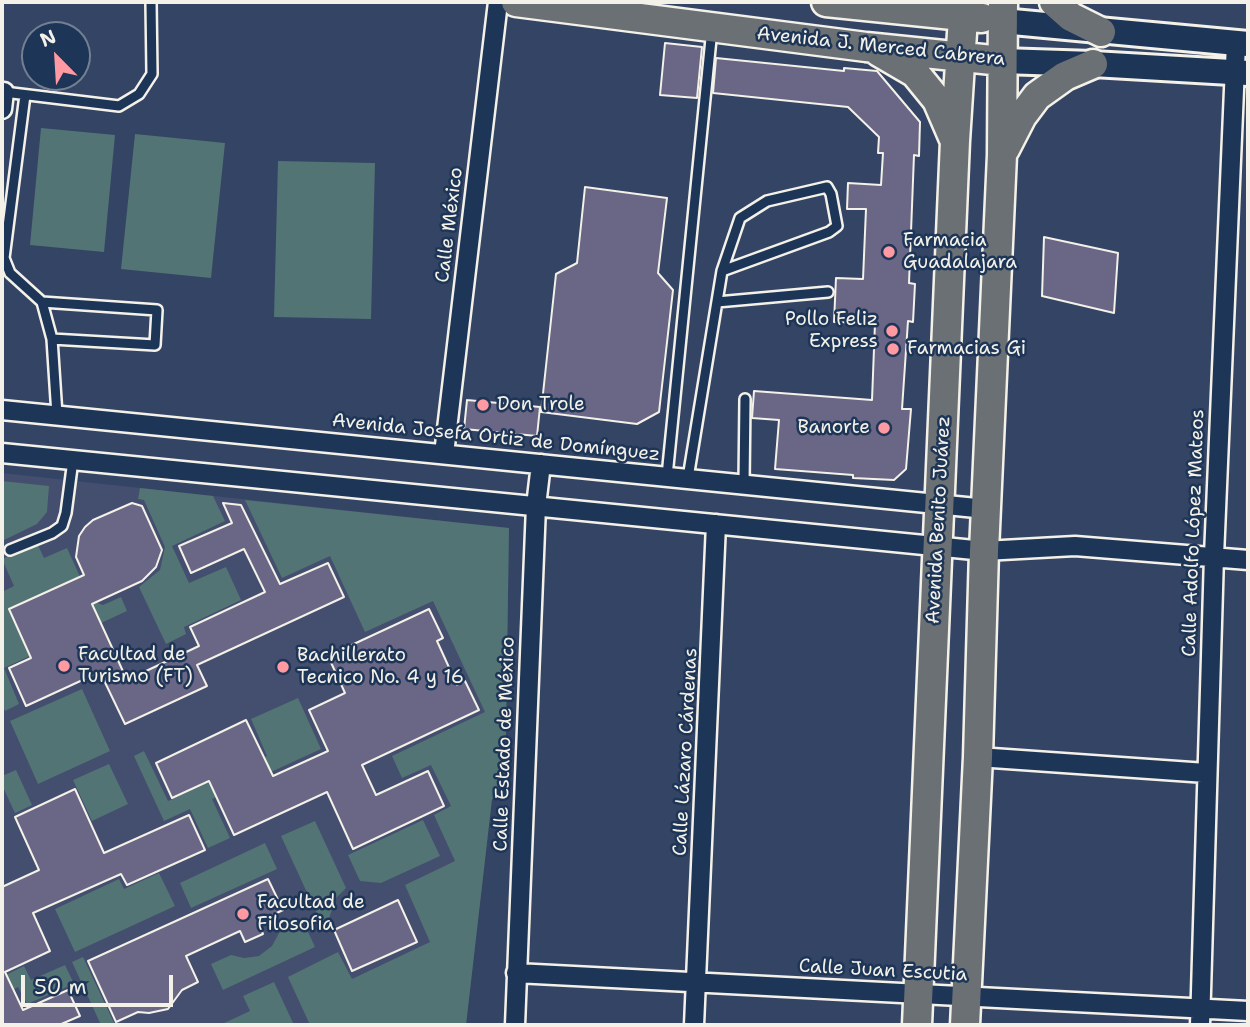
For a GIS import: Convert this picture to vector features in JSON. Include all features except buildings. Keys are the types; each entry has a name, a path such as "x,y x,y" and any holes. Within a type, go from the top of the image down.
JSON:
{"main road":[{"name":"Avenida J. Merced Cabrera","path":"516,2 866,47 1002,61 1241,73"},
{"path":"826,2 1003,11 1002,155 965,1025"},
{"path":"1055,2 1071,17 1101,32"},
{"name":"Avenida Benito Juárez","path":"918,1025 937,546 963,9"},
{"name":"Avenida J. Merced Cabrera","path":"1003,11 1101,32 1242,44"},
{"path":"866,47 892,58 915,73 937,100 955,141"},
{"path":"1002,155 1022,116 1037,96 1065,76 1093,64"}],"street":[{"name":"Calle México","path":"444,454 498,2"},
{"name":"Calle Adolfo López Mateos","path":"1201,1017 1214,556 1242,44"},
{"name":"Avenida Josefa Ortiz de Domínguez","path":"2,410 986,509"},
{"path":"2,453 984,551 1075,546 1248,560"},
{"name":"Calle Estado de México","path":"514,1025 536,506 541,464"},
{"name":"Calle Lázaro Cárdenas","path":"694,1025 716,524"},
{"path":"978,757 1206,773"},
{"name":"Calle Juan Escutia","path":"516,973 966,996 1201,1017 1248,1011"}],"lane":[{"path":"2,97 25,95 119,106 139,94 152,74 151,2"},
{"path":"667,477 712,27"},
{"path":"25,95 4,258 10,274 42,302 52,339 57,415"},
{"path":"688,478 722,271 740,218 766,201 827,187 831,194 837,226 829,232 722,271"},
{"path":"717,302 828,292"},
{"path":"42,302 157,310 155,345 52,339"},
{"path":"744,484 745,399"},
{"path":"10,550 52,533 62,526 73,460"}],"shaded area":[{"path":"2,473 509,528 505,797 492,799 466,1025 2,1025"}],"green space":[{"path":"41,128 115,135 104,252 30,245"},
{"path":"135,134 225,143 211,278 121,269"},
{"path":"278,161 375,163 371,319 274,317"},
{"path":"2,481 49,486 47,512 37,524 2,541"},
{"path":"140,488 213,496 225,521 172,546 189,583 226,567 241,600 184,627 186,634 166,644 139,587 160,570 165,547 144,500 138,499"},
{"path":"245,500 509,528 505,797 492,799 466,1025 310,1025 288,977 338,952 352,979 430,942 405,885 455,861 434,815 451,806 431,765 402,778 392,756 485,712 433,601 365,632 330,556 282,578"},
{"path":"37,543 44,558 67,548 91,601 103,605 121,597 127,611 4,668 19,704 5,711 2,704 2,592 14,586 2,559"},
{"path":"82,689 110,751 38,784 10,721"},
{"path":"298,698 321,749 212,799 230,838 208,848 190,809 164,821 134,756 144,751 168,801 267,756 251,719"},
{"path":"109,764 128,804 92,821 73,780"},
{"path":"16,770 32,805 15,813 2,785 2,776"},
{"path":"423,820 440,856 381,883 360,881 348,855"},
{"path":"315,821 346,888 335,899 329,919 321,923 281,836"},
{"path":"265,843 277,869 191,908 180,883"},
{"path":"159,873 175,906 75,952 55,909 119,879 124,889"},
{"path":"303,921 315,947 223,990 211,964 231,955 244,958 259,956 272,946 279,933"},
{"path":"83,957 115,1025 101,1025 72,962"},
{"path":"65,965 74,984 27,1004 18,987 2,995 2,977 24,966 31,980"},
{"path":"274,982 294,1025 220,1025 250,1011 243,996"}],"place":[{"name":"Farmacia Guadalajara","path":"889,252"},
{"name":"Pollo Feliz Express","path":"892,331"},
{"name":"Farmacias Gi","path":"893,349"},
{"name":"Don Trole","path":"483,405"},
{"name":"Banorte","path":"884,428"},
{"name":"Facultad de Turismo (FT)","path":"64,666"},
{"name":"Bachillerato Tecnico No. 4 y 16","path":"283,667"},
{"name":"Facultad de Filosofia","path":"243,914"}]}
